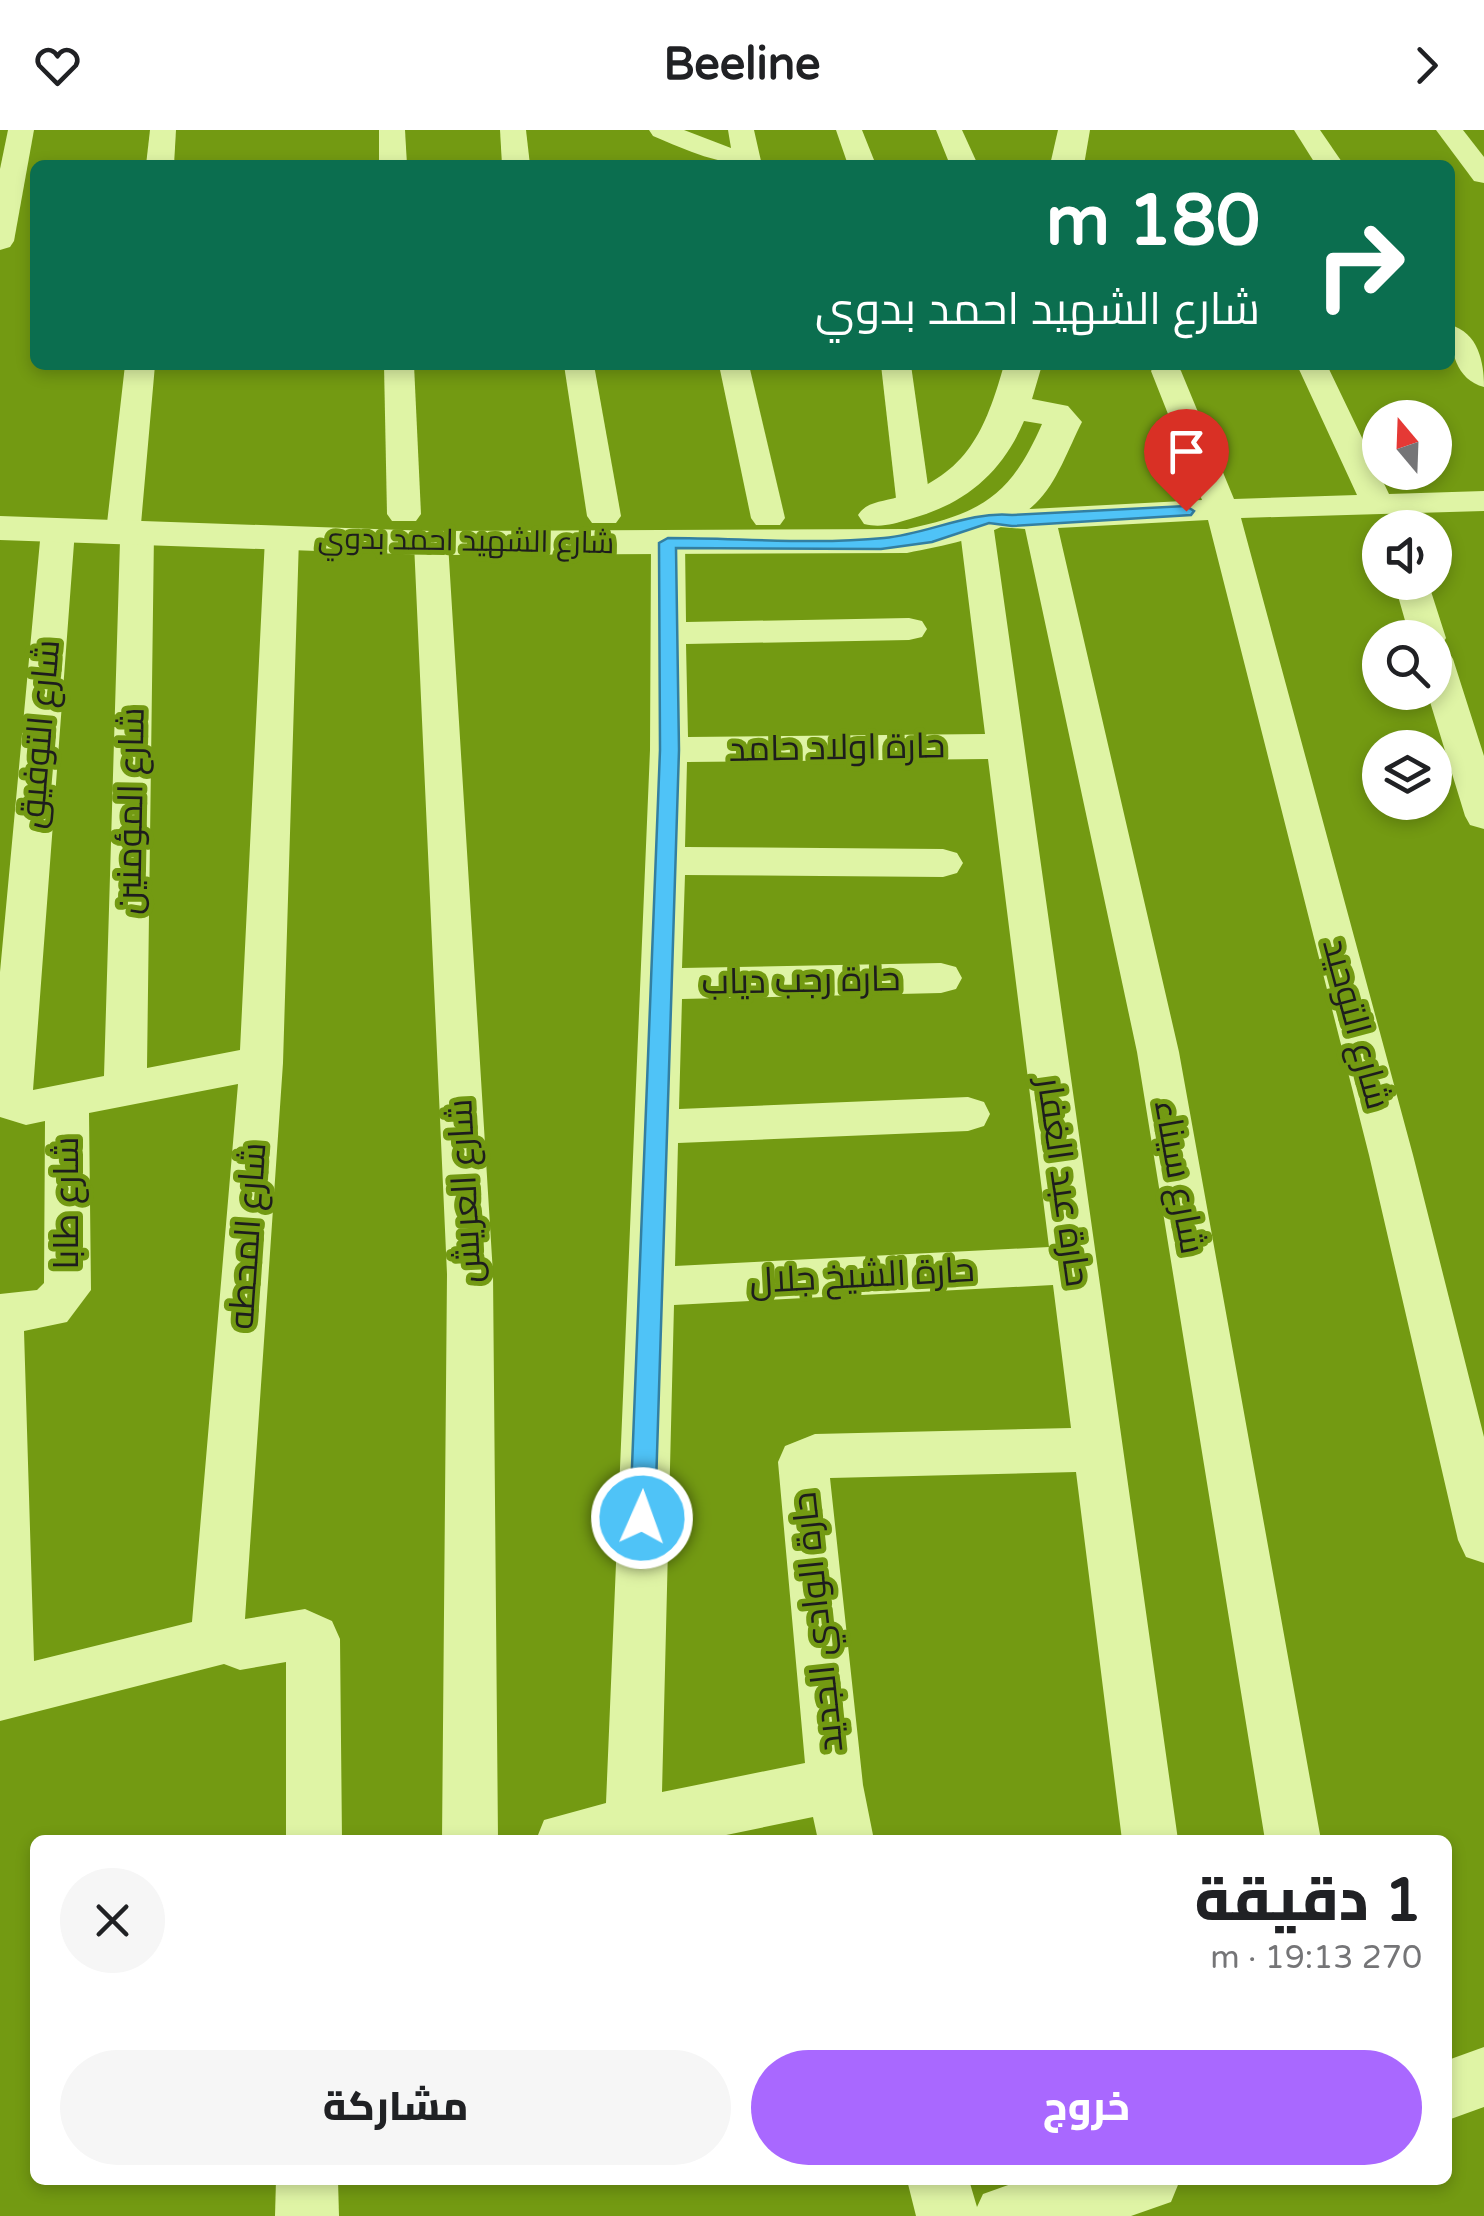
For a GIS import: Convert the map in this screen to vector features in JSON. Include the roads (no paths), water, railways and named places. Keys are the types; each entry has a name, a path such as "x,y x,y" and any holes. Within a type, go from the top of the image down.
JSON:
{"street":[{"path":"0,241 21,130"},
{"path":"161,160 164,130"},
{"path":"392,130 393,160"},
{"path":"514,130 516,160"},
{"path":"662,130 739,160"},
{"path":"699,130 722,141 745,160"},
{"path":"741,130 748,160"},
{"path":"850,130 860,160"},
{"path":"949,130 962,160"},
{"path":"1069,160 1074,130"},
{"path":"1307,130 1327,160"},
{"path":"1449,130 1484,175"},
{"path":"1455,340 1484,378"},
{"name":"شارع المؤمنين","path":"125,1089 128,524 140,370"},
{"name":"شارع العريش","path":"401,370 417,528 470,1274 470,1835"},
{"path":"580,370 604,516"},
{"path":"735,370 768,518"},
{"path":"897,370 914,507"},
{"name":"شارع الشهيد احمد بدوي","path":"973,510 988,459 1012,408 1022,370"},
{"path":"1315,370 1385,510"},
{"name":"شارع التوحيد","path":"1166,371 1222,509 1386,1136 1484,1540"},
{"name":"شارع الشهيد احمد بدوي","path":"0,528 58,530 128,524 417,528 668,543 881,544 932,537 973,510 1024,493 1064,427 1054,414 1012,408"},
{"path":"1396,510 1484,501"},
{"name":"شارع الشهيد احمد بدوي","path":"0,502 128,524 282,538 604,516 841,518 914,507 973,510"},
{"path":"973,510 1040,520 1222,509 1362,511"},
{"name":"حارة عبد الغفار","path":"973,510 1149,1835"},
{"name":"شارع سيناء","path":"1040,520 1158,1052 1292,1835"},
{"name":"شارع التوفيق","path":"58,530 8,1090 16,1106 260,1063"},
{"name":"شارع المحطه","path":"224,1638 218,1623 260,1063 282,538"},
{"path":"634,1826 670,750 668,543"},
{"path":"671,633 908,629"},
{"path":"1451,710 1484,816"},
{"name":"حارة اولاد حامد","path":"670,750 1005,746"},
{"path":"666,861 942,863"},
{"name":"حارة رجب دياب","path":"661,984 941,978"},
{"name":"شارع طابا","path":"0,1314 50,1308 67,1290 67,1100"},
{"path":"656,1127 968,1114"},
{"name":"حارة الشيخ جلال","path":"650,1287 1074,1265"},
{"path":"0,1314 4,1694 224,1638 240,1645 305,1634 313,1639 314,1835"},
{"name":"حارة الوادي الجديد","path":"845,1835 835,1785 803,1462 815,1456 1099,1449"},
{"path":"589,1835 835,1785"},
{"path":"1452,2089 1484,2077"},
{"path":"307,2216 308,2185"},
{"path":"939,2185 948,2216"},
{"path":"1006,2216 1129,2185"}]}
